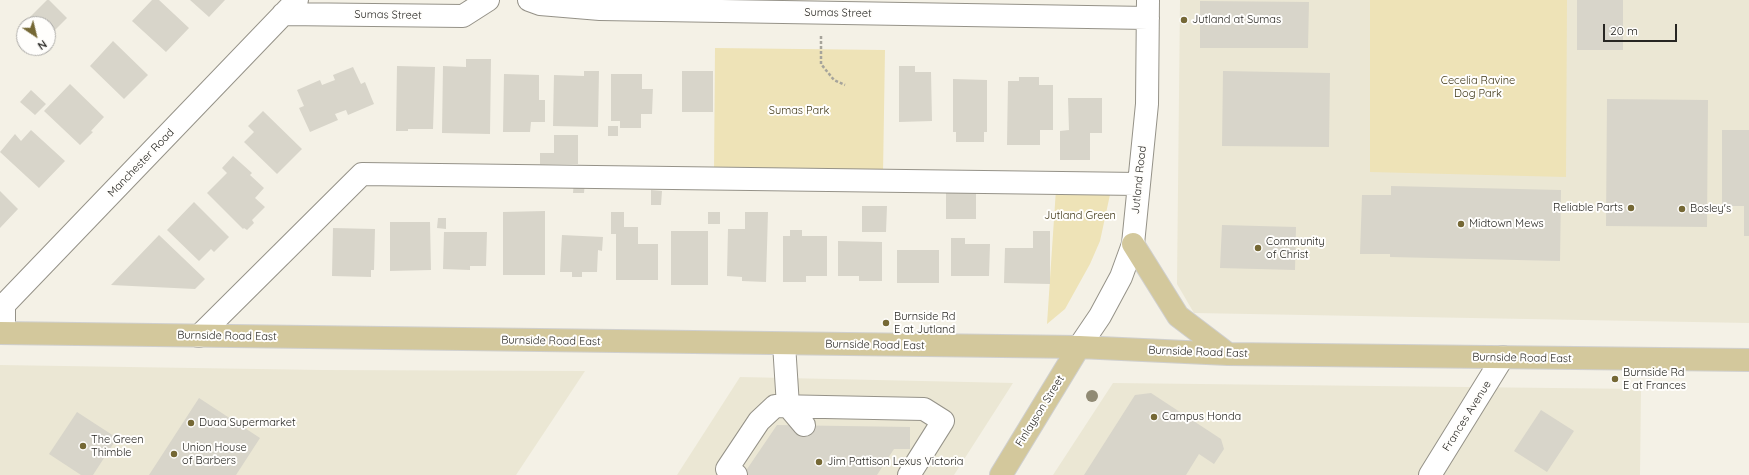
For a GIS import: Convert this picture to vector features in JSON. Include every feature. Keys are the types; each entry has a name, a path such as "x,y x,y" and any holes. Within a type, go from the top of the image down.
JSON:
{"main road":[{"path":"1133,244 1178,316 1228,354"},
{"name":"Burnside Road East","path":"2,333 1079,347 1228,354 1749,360"},
{"name":"Finlayson Street","path":"1001,475 1079,347"}],"street":[{"name":"Sumas Street","path":"290,7 463,16 488,0"},
{"name":"Sumas Street","path":"529,0 540,4 600,9 1148,9"},
{"name":"Manchester Road","path":"2,333 4,305 290,7"},
{"name":"Jutland Road","path":"1079,347 1100,316 1121,277 1133,244 1147,104 1148,9"},
{"path":"200,336 362,174 1139,184"},
{"path":"784,344 788,406 804,425"},
{"name":"Frances Avenue","path":"1430,475 1503,357"},
{"path":"729,473 759,421 775,406 924,409 944,421 909,475"}],"path":[{"path":"821,34 821,64 834,80 845,85"}],"shaded area":[{"path":"1180,0 1749,0 1749,323 1194,313 1177,284"},
{"path":"0,365 322,370 585,371 516,475 0,475"},
{"path":"740,377 1013,383 954,475 677,475"},
{"path":"1113,383 1641,389 1640,475 1053,475"}],"green space":[{"name":"Cecelia Ravine Dog Park","path":"1370,0 1567,0 1566,177 1370,172"},
{"name":"Sumas Park","path":"715,48 885,50 883,174 714,172"},
{"name":"Jutland Green","path":"1056,189 1111,190 1100,241 1090,264 1065,309 1047,324"}],"building":[{"path":"47,0 49,0 67,18 56,29 56,16 31,16"},
{"path":"152,0 159,0 189,28 166,52 132,21"},
{"path":"190,0 225,0 209,17"},
{"path":"1577,0 1623,0 1623,50 1577,50"},
{"path":"1200,1 1309,2 1308,48 1200,48"},
{"path":"113,41 148,75 124,99 90,66"},
{"path":"466,59 491,59 490,134 442,133 443,66 466,67"},
{"path":"397,66 435,67 433,129 408,129 408,131 396,131"},
{"path":"899,66 915,66 915,72 931,72 932,121 899,122"},
{"path":"353,67 361,84 365,82 374,104 348,115 346,110 335,114 338,120 310,132 299,108 304,106 297,90 320,80 322,85 335,80 333,75"},
{"path":"584,71 599,71 598,127 553,126 554,75 584,76"},
{"path":"682,71 713,71 713,112 682,112"},
{"path":"1223,71 1330,73 1329,147 1222,146"},
{"path":"504,74 539,75 539,100 545,100 545,122 531,122 530,132 503,132"},
{"path":"611,74 642,74 642,89 653,89 652,114 641,114 641,128 620,128 620,121 611,121"},
{"path":"1019,77 1039,77 1039,85 1053,85 1053,130 1040,130 1040,145 1007,145 1008,81 1019,81"},
{"path":"953,79 987,80 987,132 984,132 984,142 956,142 956,132 953,132"},
{"path":"70,84 104,117 91,131 93,132 80,145 44,111"},
{"path":"31,90 46,104 35,115 20,102"},
{"path":"1068,98 1102,98 1102,133 1090,133 1090,160 1060,160 1060,131 1069,130"},
{"path":"1607,99 1708,100 1707,227 1606,226"},
{"path":"263,111 302,149 277,174 244,142 254,132 248,126"},
{"path":"608,126 618,126 618,136 608,136"},
{"path":"31,130 65,161 39,188 0,152 15,134 21,141"},
{"path":"1722,130 1749,130 1749,236 1744,236 1744,206 1722,206"},
{"path":"554,135 578,135 578,164 540,164 540,153 554,153"},
{"path":"233,156 252,173 250,175 264,188 255,198 265,207 252,220 254,223 247,230 244,228 243,229 207,193 227,173 222,168"},
{"path":"574,180 585,181 584,193 573,193"},
{"name":"Midtown Mews","path":"1391,186 1561,190 1560,261 1390,257 1390,254 1360,254 1362,195 1391,195"},
{"path":"946,189 976,189 976,219 946,219"},
{"path":"651,190 662,191 661,205 651,205"},
{"path":"0,191 18,209 0,228"},
{"path":"194,202 229,237 214,252 211,249 199,261 167,230"},
{"path":"862,206 887,206 886,232 862,232"},
{"path":"545,211 545,275 503,275 503,212"},
{"path":"611,212 624,212 624,227 638,227 638,244 658,244 658,280 616,280 616,234 611,234"},
{"path":"708,212 720,212 720,224 708,224"},
{"path":"745,212 768,212 766,282 742,281 742,277 727,276 728,229 745,229"},
{"path":"438,218 446,218 446,229 437,228"},
{"path":"390,222 430,222 431,270 390,271"},
{"name":"Community of Christ","path":"1222,225 1296,227 1295,270 1220,268"},
{"path":"333,228 375,229 374,270 371,270 371,277 332,276"},
{"path":"790,230 802,230 802,236 827,236 827,276 806,276 806,282 783,282 783,236 790,236"},
{"path":"671,231 708,231 708,285 671,285"},
{"path":"1033,231 1050,231 1050,284 1004,283 1005,248 1033,248"},
{"path":"444,232 487,232 486,266 470,266 470,270 443,269"},
{"path":"159,235 205,279 195,289 111,285"},
{"path":"562,235 603,237 602,251 598,250 597,272 582,272 582,277 572,277 572,272 560,272"},
{"path":"951,238 965,238 965,244 990,244 989,276 951,276"},
{"path":"838,241 882,242 882,281 859,281 859,276 838,276"},
{"path":"897,250 939,250 939,283 897,283"},
{"name":"Campus Honda","path":"1151,393 1221,439 1224,449 1214,464 1199,454 1186,475 1084,475 1135,395"},
{"path":"199,398 260,438 236,475 149,475"},
{"path":"1541,410 1574,431 1547,472 1514,451"},
{"path":"77,412 117,438 93,475 81,475 49,454"},
{"name":"Jim Pattison Lexus Victoria","path":"777,425 910,427 910,449 894,449 877,475 743,475"}],"place":[{"name":"Jutland at Sumas","path":"1184,20"},
{"name":"Reliable Parts","path":"1631,208"},
{"name":"Bosley's","path":"1682,209"},
{"name":"Midtown Mews","path":"1461,224"},
{"name":"Community of Christ","path":"1258,248"},
{"name":"Burnside Rd E at Jutland","path":"886,323"},
{"name":"Burnside Rd E at Frances","path":"1615,379"},
{"name":"Campus Honda","path":"1154,417"},
{"name":"Duaa Supermarket","path":"191,423"},
{"name":"The Green Thimble","path":"83,446"},
{"name":"Union House of Barbers","path":"174,454"},
{"name":"Jim Pattison Lexus Victoria","path":"819,462"}]}
